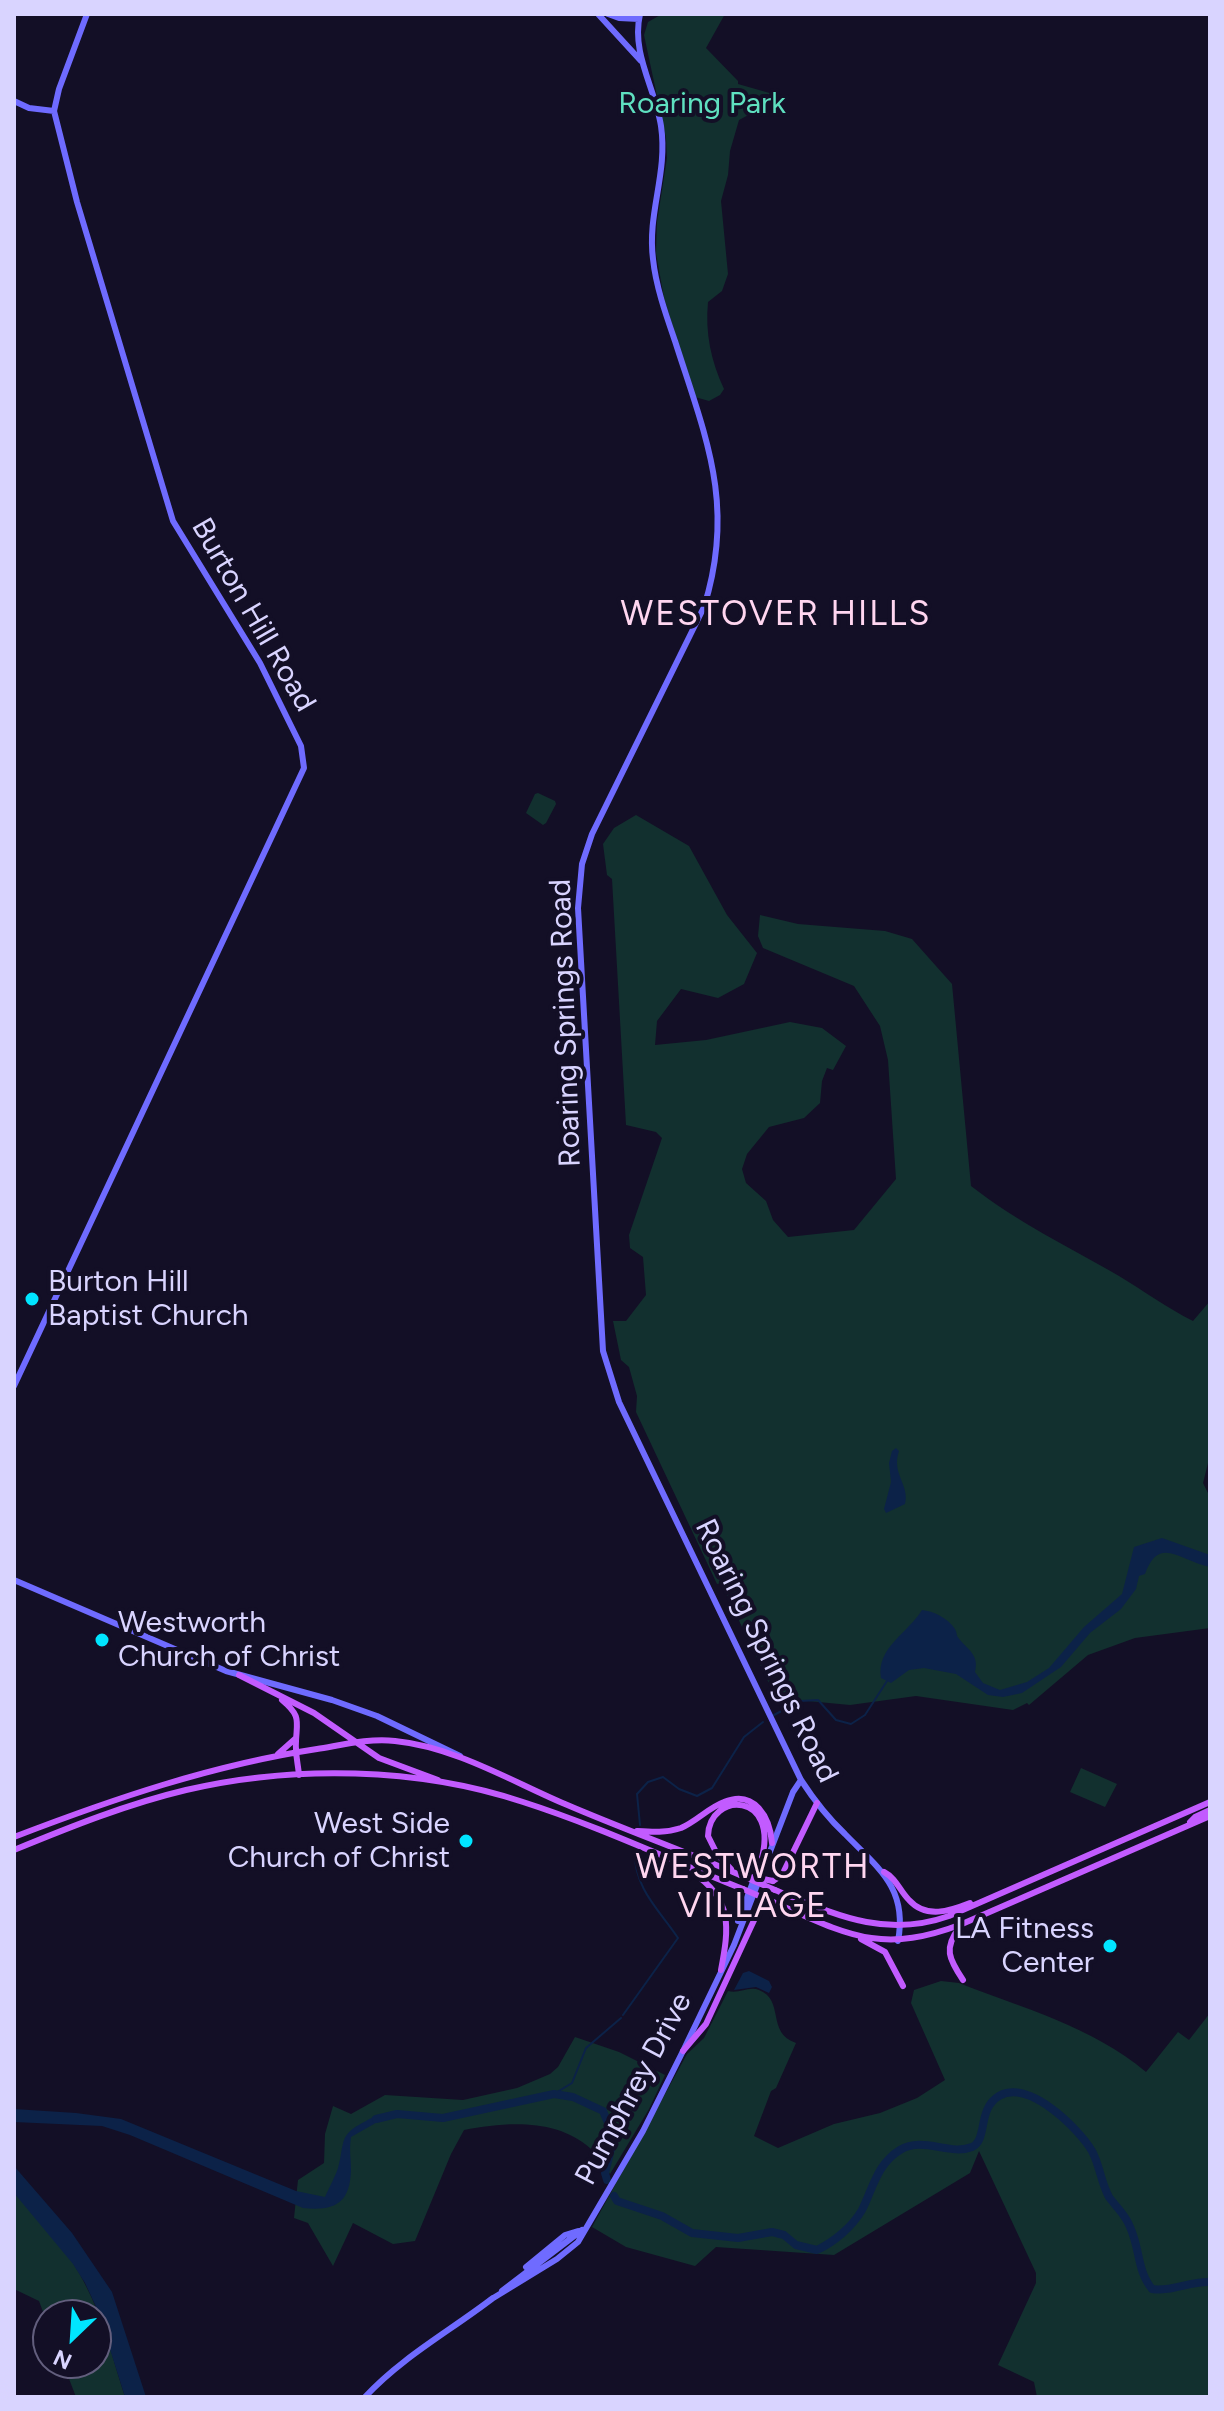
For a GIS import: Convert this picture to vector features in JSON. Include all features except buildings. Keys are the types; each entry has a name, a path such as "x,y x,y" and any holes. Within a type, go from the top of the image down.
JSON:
{"main road":[{"path":"239,1675 314,1713 379,1758 449,1784 536,1806 800,1914 876,1940 898,1941 931,1936 1123,1854 1210,1813"},
{"path":"273,1693 293,1710 297,1718 299,1775"},
{"path":"273,1757 296,1738"},
{"path":"14,1837 128,1795 273,1757 381,1740 412,1743 468,1761 838,1916 901,1927 945,1918 1210,1802"},
{"path":"14,1850 109,1813 180,1792 231,1782 299,1775 381,1776 449,1784"},
{"path":"536,1806 541,1793"},
{"path":"630,1830 668,1831 689,1824 722,1802 741,1799 755,1804 766,1814 772,1843"},
{"path":"761,1861 766,1843 765,1830 752,1809 739,1805 725,1807 714,1816 708,1836 717,1854 737,1873 773,1881 782,1875 817,1803"},
{"path":"599,1830 604,1820"},
{"path":"1123,1854 1131,1846 1167,1831 1170,1828 1168,1821"},
{"path":"680,1864 710,1887 725,1910 726,1943 721,1970"},
{"path":"884,1872 894,1878 909,1900 928,1910 945,1912 980,1899 989,1899"},
{"path":"683,2051 706,2024 760,1911 769,1906 800,1914"},
{"path":"833,1927 838,1916"},
{"path":"962,1924 949,1943 948,1950 963,1980"},
{"path":"847,1932 885,1952 903,1986"}],"street":[{"path":"14,101 29,108 54,111 87,14"},
{"path":"598,14 642,62"},
{"path":"608,14 619,18 640,16"},
{"name":"Roaring Springs Road","path":"640,16 638,44 659,114 664,154 654,216 652,256 665,311 711,453 719,502 719,540 704,607 592,834 579,880 578,908 605,1361 616,1395 801,1780 817,1803 884,1872 898,1902 901,1927 898,1941"},
{"name":"Burton Hill Road","path":"14,1386 304,768 301,746 260,663 179,535 167,506 77,202 54,111"},
{"path":"14,1580 239,1675 332,1700 377,1716 446,1747 468,1761"},
{"path":"721,1970 734,1945 793,1792 801,1780"},
{"path":"721,1970 761,1861"},
{"name":"Pumphrey Drive","path":"585,2228 643,2131 721,1970"},
{"path":"490,2300 526,2267 585,2228"},
{"path":"365,2397 414,2353 585,2228"}],"green space":[{"name":"Roaring Park","path":"662,14 725,14 706,48 738,84 773,94 769,104 739,120 730,151 721,201 728,274 722,291 708,302 707,313 710,347 724,389 709,401 695,397 664,298 656,253 657,222 667,158 666,138 644,35 648,22"},
{"path":"538,793 556,804 543,825 526,813"},
{"path":"636,815 689,846 727,915 757,953 744,984 718,998 681,989 657,1021 655,1045 706,1040 790,1022 822,1028 846,1046 833,1070 827,1068 820,1103 804,1118 769,1127 747,1154 742,1169 746,1183 766,1201 773,1220 788,1237 854,1230 896,1179 888,1060 880,1026 854,986 763,948 758,936 760,915 798,924 885,931 912,939 952,984 971,1186 1025,1223 1193,1321 1210,1301 1210,1455 1203,1483 1210,1497 1210,1628 1135,1638 1088,1655 1029,1705 1027,1703 1013,1710 916,1696 850,1705 776,1698 721,1583 717,1584 636,1412 637,1396 629,1367 621,1360 613,1321 626,1321 646,1295 643,1257 630,1248 629,1235 662,1138 656,1132 626,1125 612,879 607,875 603,844 614,828"},
{"path":"1081,1768 1117,1784 1105,1807 1070,1792"},
{"path":"941,1981 959,1983 1057,2020 1103,2043 1146,2072 1178,2032 1189,2040 1210,2013 1210,2397 1037,2397 1034,2382 998,2365 1036,2283 1036,2273 979,2151 970,2173 834,2255 716,2247 695,2266 626,2247 592,2227 687,2054 704,2038 728,1991 755,1989 767,1995 772,2001 781,2032 796,2043 776,2088 771,2091 754,2136 778,2148 834,2124 880,2113 917,2098 945,2080 911,2003 914,1990"},
{"path":"575,2037 619,2052 665,2075 649,2109 610,2174 594,2151 563,2132 514,2124 480,2127 464,2130 415,2241 393,2244 353,2223 333,2266 308,2223 294,2218 298,2180 324,2163 325,2134 333,2106 351,2114 385,2095 463,2100 517,2088 550,2074 558,2067"},
{"path":"14,2193 54,2236 80,2274 92,2299 35,2299 14,2289"},
{"path":"112,2354 125,2397 76,2397 69,2379 112,2379"}],"water":[{"path":"896,1448 899,1451 897,1466 905,1491 905,1504 886,1513 884,1509 891,1482 889,1463"},
{"path":"1162,1538 1210,1555 1210,1567 1171,1553 1157,1555 1145,1574 1139,1576 1136,1589 1121,1609 1090,1633 1061,1667 1022,1693 1003,1697 988,1695 956,1674 924,1668 909,1670 891,1683 881,1678 883,1658 888,1649 922,1610 940,1616 952,1625 958,1638 973,1654 975,1672 983,1683 1000,1690 1027,1682 1049,1668 1084,1627 1122,1594 1134,1547"},
{"path":"749,1971 769,1981 772,1987 769,1993 756,1987 734,1990 743,1973"},
{"path":"14,2109 121,2119 296,2191 325,2197 338,2168 346,2136 373,2117 388,2116 351,2137 351,2170 347,2191 331,2207 314,2209 303,2208 102,2126 14,2122"},
{"path":"14,2166 72,2233 112,2292 146,2397 125,2397 112,2356 112,2299 92,2299 73,2264 14,2193"}],"waterway":[{"path":"774,1715 800,1701 818,1700 836,1720 851,1724 865,1715 887,1681"},
{"path":"640,1825 637,1794 648,1782 663,1777 679,1789 697,1796 712,1788 744,1737 763,1722"},
{"path":"623,2015 678,1938 643,1888 634,1851"},
{"path":"554,2094 572,2083 586,2048 621,2018"},
{"path":"376,2119 397,2114 443,2118 554,2094 573,2097 603,2111 614,2137 605,2173 607,2180"},
{"path":"614,2196 617,2201 662,2216 692,2233 738,2238 772,2232 784,2235 796,2245 817,2250 853,2222 862,2210 876,2177 892,2156 909,2146 972,2147 980,2138 992,2102 999,2096 1024,2094 1052,2108 1076,2130 1092,2151 1109,2197 1128,2223 1144,2275 1152,2289 1210,2282"}],"place":[{"name":"Burton Hill Baptist Church","path":"32,1299"},
{"name":"Westworth Church of Christ","path":"102,1640"},
{"name":"West Side Church of Christ","path":"466,1841"},
{"name":"LA Fitness Center","path":"1110,1946"}],"district":[{"name":"WESTOVER HILLS","path":"776,615"},
{"name":"WESTWORTH VILLAGE","path":"753,1888"}]}
